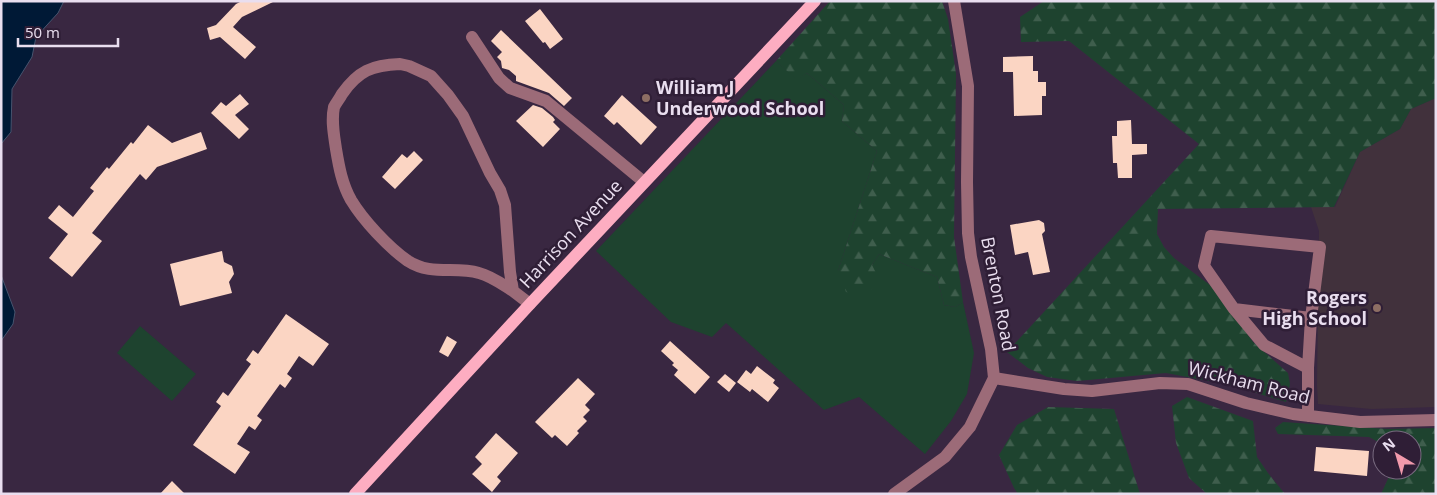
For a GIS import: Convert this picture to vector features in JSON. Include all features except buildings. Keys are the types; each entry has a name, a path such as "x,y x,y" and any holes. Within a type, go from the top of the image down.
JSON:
{"main road":[{"name":"Harrison Avenue","path":"355,494 530,304 815,1"}],"street":[{"name":"Brenton Road","path":"894,494 945,457 970,427 994,378 991,349 970,249 967,182 968,86 954,1"},
{"path":"472,37 499,78 510,88 546,101 644,182"},
{"path":"513,291 505,205 500,190 463,116 448,95 431,76 400,64 371,68 357,76 346,88 335,106 332,125 340,174 351,199 364,218 389,244 409,261 434,270 478,273 513,291 530,304"},
{"path":"1308,368 1264,345 1234,309 1204,266 1211,236 1320,248 1311,318 1308,416"},
{"path":"1234,309 1311,318"},
{"name":"Wickham Road","path":"994,378 1064,389 1092,391 1160,383 1188,384 1246,403 1293,414 1360,422 1436,420"}],"shaded area":[{"name":"Rogers High School","path":"1436,98 1436,407 1371,409 1318,404 1319,231 1311,207 1335,207 1360,152 1400,129 1411,109"}],"green space":[{"path":"830,1 942,1 948,19 956,74 954,237 963,302 955,307 944,305 937,277 879,254 872,265 877,275 873,288 864,296 846,292 838,271 877,151 842,121 844,105 807,73 797,80 776,61"},
{"path":"1044,1 1436,1 1436,98 1411,109 1400,129 1360,152 1334,207 1158,209 1157,234 1164,247 1174,258 1210,285 1224,301 1253,342 1288,373 1290,384 1286,402 1230,385 1166,373 1077,381 1047,377 1028,368 1007,352 1199,144 1069,41 1021,42 1020,17"},
{"path":"776,61 797,79 807,73 844,105 842,121 877,151 838,271 872,265 879,254 937,277 944,305 955,307 963,302 974,353 967,394 951,421 925,454 859,397 824,410 726,323 712,337 671,322 596,251"},
{"path":"140,326 196,374 172,401 117,353"},
{"path":"1187,397 1253,421 1257,457 1285,494 1207,494 1189,478 1176,443 1172,406"},
{"path":"1048,407 1114,409 1140,494 1018,494 999,455 1017,425"},
{"path":"1283,422 1388,429 1436,428 1436,494 1381,494 1387,480 1422,480 1422,430 1372,430 1372,439 1278,434 1275,428"}],"water":[{"path":"1,1 64,1 58,13 36,37 32,57 12,89 11,132 1,144"},
{"path":"1,275 15,312 13,324 1,341"}],"place":[{"name":"William J Underwood School","path":"646,98"},
{"name":"Rogers High School","path":"1377,308"}]}
